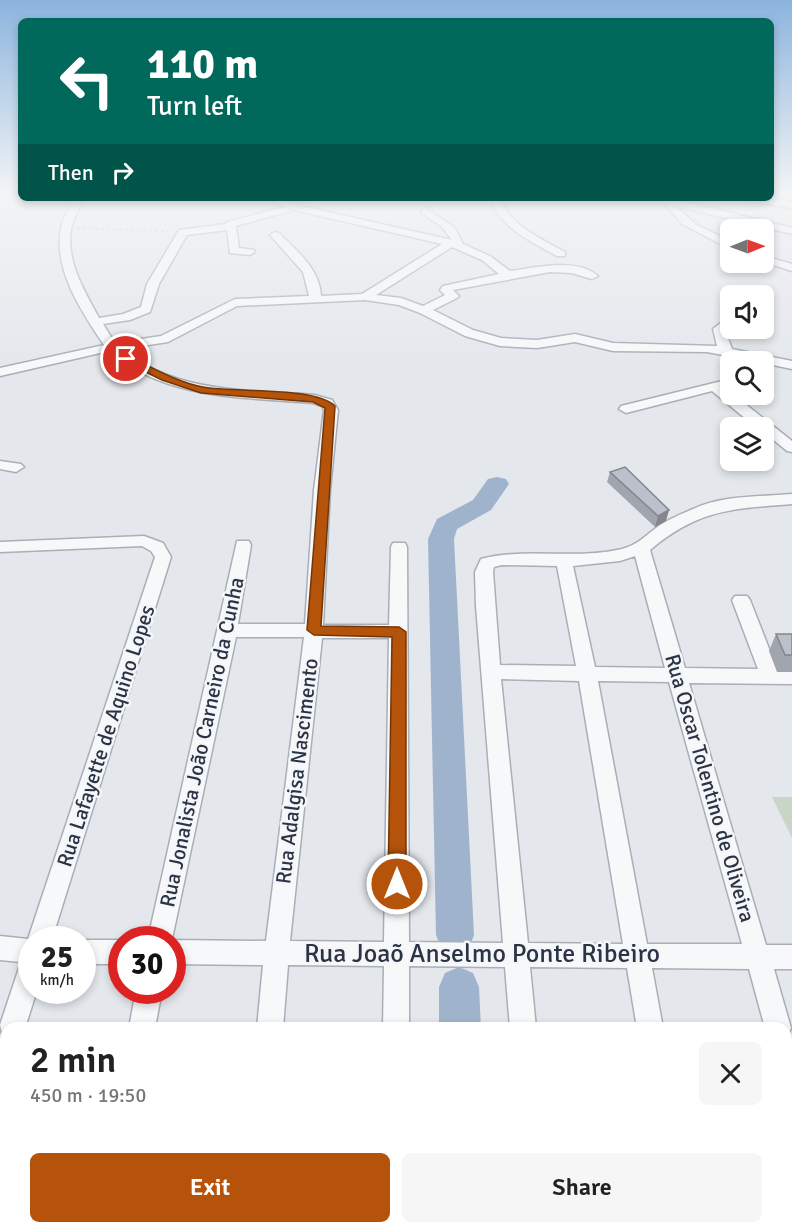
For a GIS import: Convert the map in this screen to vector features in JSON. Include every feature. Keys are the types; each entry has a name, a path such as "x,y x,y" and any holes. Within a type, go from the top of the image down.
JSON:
{"street":[{"name":"Rua Adalgisa Nascimento","path":"67,249 67,262 72,279 95,322 112,347 126,359 148,371 201,390 315,399 330,406 314,630 276,952 270,1022"},
{"path":"95,322 126,317 146,309 153,284 173,249"},
{"path":"234,249 239,253 250,252"},
{"path":"288,249 314,278 315,300"},
{"path":"365,297 445,249"},
{"path":"467,249 486,258 508,275"},
{"path":"554,249 561,254"},
{"path":"774,262 792,268"},
{"path":"424,310 453,296 446,290 447,288 508,275 565,267 577,269 592,276"},
{"path":"0,372 112,347 171,337 235,303 365,297 392,300 424,310 469,333 500,342 545,344 575,338 613,347 707,348 726,351"},
{"path":"721,339 726,351"},
{"path":"774,361 792,365"},
{"path":"626,409 720,386"},
{"path":"716,387 792,448"},
{"path":"0,465 16,467"},
{"path":"522,1022 485,606 484,572 487,563 502,559 564,561 612,556 641,549 664,530 701,511 728,504 792,499"},
{"name":"Rua Lafayette de Aquino Lopes","path":"0,547 144,541 151,543 161,551 163,557 44,926"},
{"name":"Rua Jonalista João Carneiro da Cunha","path":"163,926 228,630 243,544"},
{"path":"396,1022 399,547"},
{"name":"Rua Oscar Tolentino de Oliveira","path":"641,549 776,1022"},
{"path":"564,561 587,674 649,1022"},
{"path":"741,600 770,677"},
{"path":"228,630 399,632"},
{"path":"491,672 678,677 792,677"},
{"path":"0,948 18,950"},
{"name":"Rua Joaõ Anselmo Ponte Ribeiro","path":"186,952 792,957"},
{"path":"14,1022 20,1004"},
{"path":"143,1022 146,1004"}],"green space":[{"path":"772,797 792,797 792,838"}],"building":[{"path":"625,467 669,510 658,516 610,472"},
{"path":"776,634 792,634 792,655 785,655"}],"waterway":[{"path":"455,935 441,539 446,525 482,505 497,484"},
{"path":"459,987 460,1022"}],"route":[{"path":"126,359 165,378 201,390 315,399 330,406 327,458 322,490 314,630 399,632 397,884"}]}
